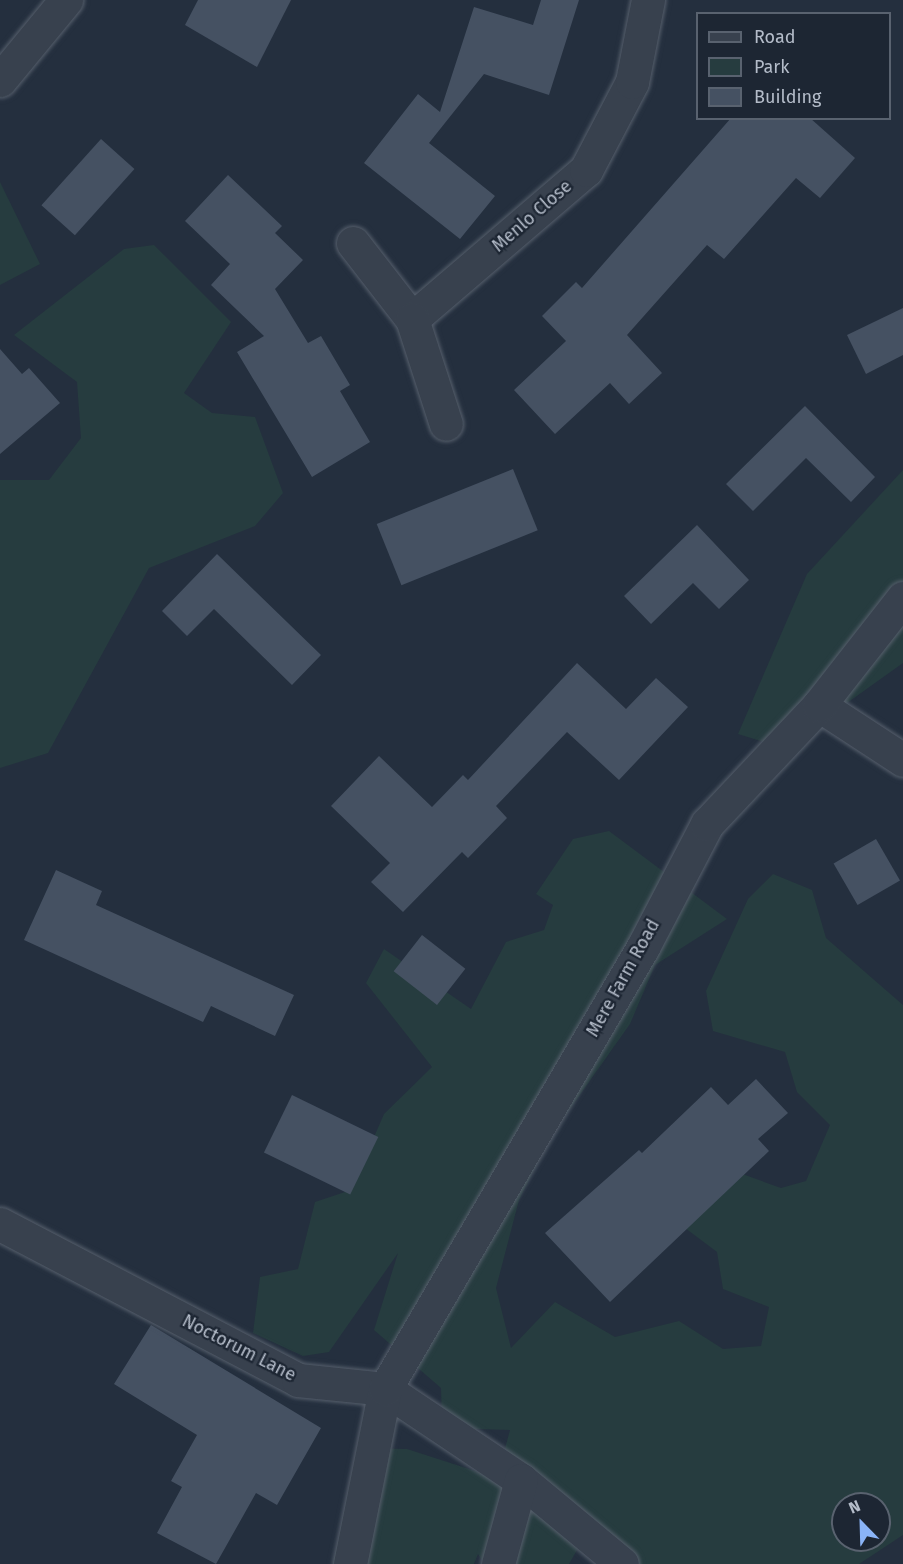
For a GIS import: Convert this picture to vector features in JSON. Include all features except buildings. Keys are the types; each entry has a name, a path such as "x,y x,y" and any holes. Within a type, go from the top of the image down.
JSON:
{"street":[{"path":"0,80 66,0"},
{"name":"Menlo Close","path":"412,319 586,170 632,82 648,0"},
{"path":"353,243 412,319 446,424"},
{"name":"Mere Farm Road","path":"350,1564 385,1389 643,947 707,824 819,705 903,598"},
{"path":"819,705 903,760"},
{"name":"Noctorum Lane","path":"0,1224 298,1380 385,1389 521,1480 622,1564"},
{"path":"498,1564 521,1480"}],"green space":[{"path":"0,182 40,264 0,285"},
{"path":"154,245 231,322 184,393 212,413 255,417 283,493 255,526 149,568 48,753 0,768 0,480 49,480 81,438 77,382 14,335 124,249"},
{"path":"903,470 903,663 784,748 738,734 807,574"},
{"path":"609,831 727,919 655,965 630,1024 550,1137 519,1200 496,1288 511,1348 555,1302 615,1337 679,1321 723,1349 761,1346 769,1307 723,1289 717,1252 673,1219 734,1171 781,1188 806,1181 830,1125 797,1092 785,1052 713,1031 706,991 748,899 773,874 812,890 826,938 903,1005 903,1535 891,1543 891,1492 831,1492 831,1552 877,1552 859,1564 614,1564 584,1538 569,1564 484,1564 478,1554 474,1564 333,1564 357,1448 407,1449 497,1478 510,1430 442,1428 441,1388 374,1330 398,1253 329,1352 303,1356 253,1333 260,1277 298,1269 315,1202 351,1190 384,1114 432,1067 366,983 384,949 471,1009 506,942 544,930 553,905 536,894 573,839"}]}
